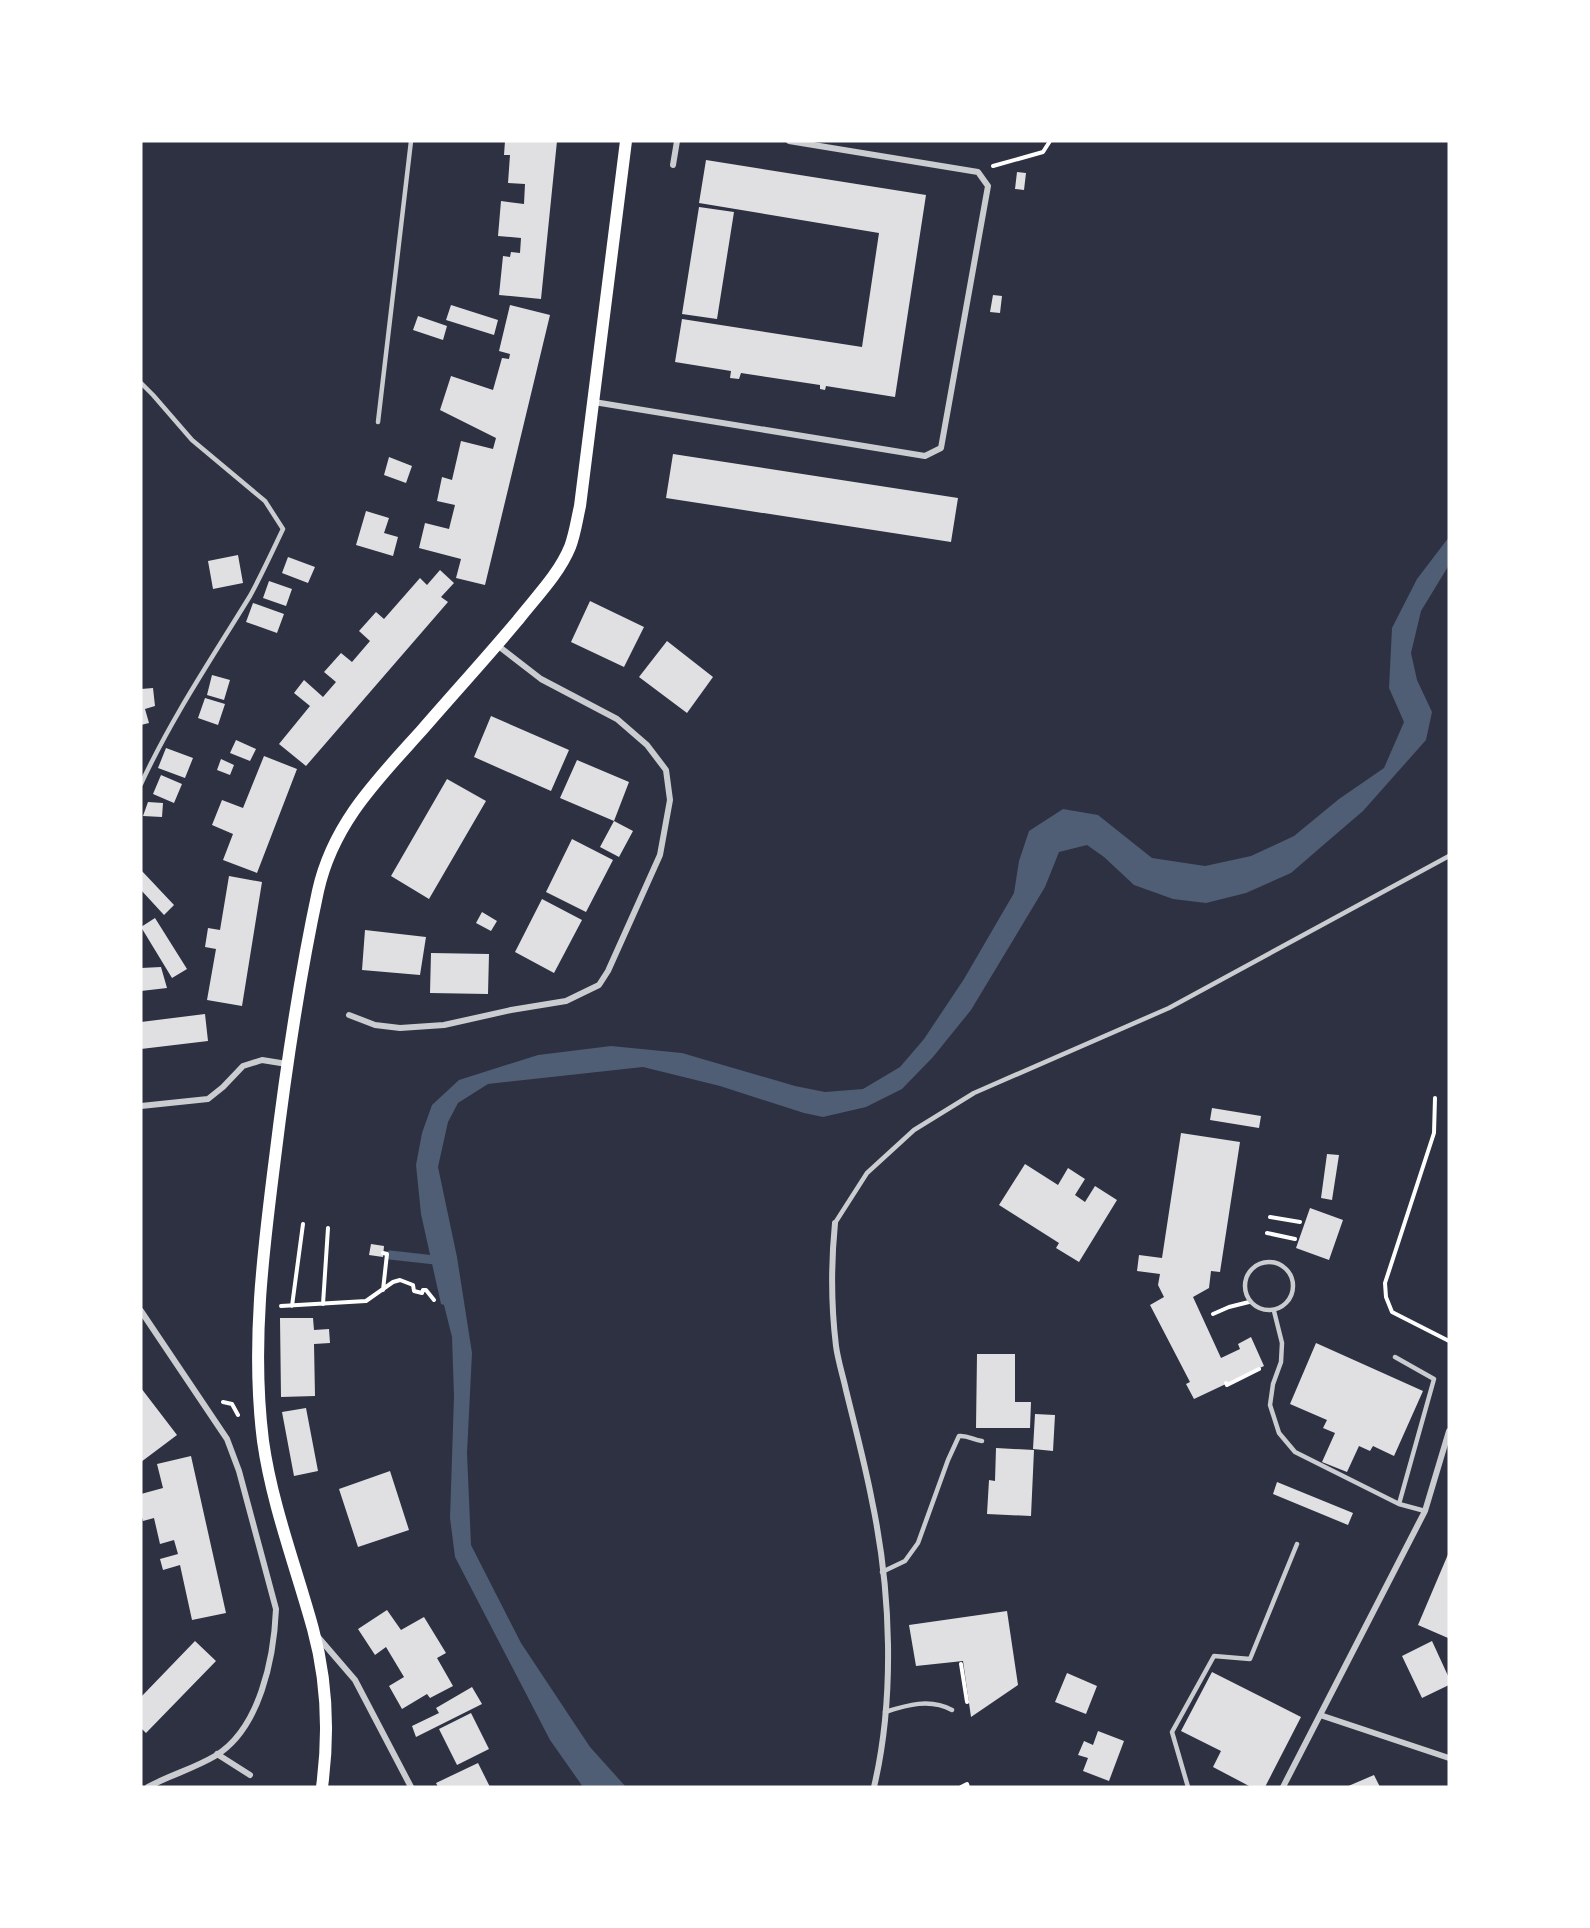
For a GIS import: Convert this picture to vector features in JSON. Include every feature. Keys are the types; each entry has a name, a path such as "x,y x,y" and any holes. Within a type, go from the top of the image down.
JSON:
{"main road":[{"path":"322,1787 326,1760 326,1698 314,1632 282,1527 264,1446 258,1401 256,1353 258,1307 287,1064 318,891 331,850 361,798 552,578 570,546 580,506 627,141"}],"street":[{"path":"673,165 677,141"},
{"path":"594,402 925,456 941,448 988,186 978,172 789,141"},
{"path":"349,1015 375,1025 400,1028 444,1025 566,1001 599,985 608,971 660,855 670,800 666,770 647,745 617,719 548,684 496,645"},
{"path":"141,1106 208,1099 243,1066 262,1060 287,1064"},
{"path":"835,1223 831,1262 836,1347 873,1503 887,1628 885,1712 874,1787"},
{"path":"141,1311 227,1439 239,1471 276,1609 275,1628 261,1698 238,1735 217,1754 148,1787"},
{"path":"1283,1787 1425,1511 1449,1431"},
{"path":"314,1632 355,1680 411,1787"},
{"path":"1320,1715 1449,1758"},
{"path":"217,1754 250,1775"}],"lane":[{"path":"378,422 411,141"},
{"path":"141,383 192,440 265,501 283,529 250,595 161,740 141,784"},
{"path":"835,1223 867,1173 914,1131 974,1093 1169,1008 1449,856"},
{"path":"1268,1261 1283,1265 1292,1276 1293,1291 1287,1304 1274,1311 1260,1310 1249,1302 1244,1289 1246,1275 1255,1265 1268,1261"},
{"path":"1274,1311 1282,1343 1281,1362 1273,1384 1270,1405 1280,1433 1294,1452 1399,1504 1425,1511"},
{"path":"1395,1357 1434,1379 1399,1504"},
{"path":"882,1572 905,1561 918,1543 959,1436 967,1435 982,1442"},
{"path":"1188,1787 1172,1732 1214,1656 1250,1659 1297,1544"},
{"path":"885,1712 908,1705 940,1703 952,1710"}],"path":[{"path":"978,172 1000,163 1023,159 1043,152 1050,141"},
{"path":"1435,1098 1434,1133 1385,1283 1386,1297 1392,1312 1449,1341"},
{"path":"1270,1217 1300,1222"},
{"path":"292,1306 303,1224"},
{"path":"323,1304 328,1228"},
{"path":"1267,1233 1295,1239"},
{"path":"382,1291 387,1254 383,1253"},
{"path":"282,1306 366,1301 393,1282 400,1280 413,1285 414,1291 422,1293 422,1289 426,1290 434,1300"},
{"path":"1213,1314 1249,1302"},
{"path":"1226,1383 1227,1385 1262,1368 1277,1373"},
{"path":"961,1664 968,1707"},
{"path":"961,1787 967,1784 968,1787"}],"water":[{"path":"1449,537 1449,565 1421,611 1411,653 1417,680 1432,712 1426,740 1363,811 1291,873 1246,893 1206,903 1173,899 1134,885 1104,857 1087,845 1059,852 1045,887 971,1010 933,1057 902,1089 866,1107 823,1117 720,1086 643,1067 488,1084 458,1103 448,1122 438,1167 457,1257 472,1353 467,1453 471,1545 521,1643 590,1747 626,1787 583,1787 550,1740 455,1557 450,1518 454,1396 452,1337 444,1305 441,1304 421,1214 416,1165 422,1133 432,1105 459,1080 538,1055 611,1046 682,1053 795,1086 825,1092 863,1089 900,1067 924,1039 964,979 1014,893 1019,861 1029,831 1063,809 1098,815 1152,858 1205,866 1251,856 1294,836 1339,799 1384,768 1404,722 1389,688 1392,628 1417,579"}],"building":[{"path":"505,141 557,141 541,299 499,295 503,256 510,257 511,252 520,253 521,238 498,236 501,201 524,204 525,184 508,183 510,155 504,155"},
{"path":"706,160 926,195 895,397 826,386 825,390 820,389 820,385 741,373 739,379 730,378 731,371 675,362 682,319 862,347 879,233 699,203"},
{"path":"1017,172 1026,173 1024,190 1015,189"},
{"path":"699,207 734,212 717,319 682,314"},
{"path":"993,295 1002,296 1000,313 990,312"},
{"path":"451,305 498,320 494,335 446,320"},
{"path":"510,305 550,315 485,585 456,578 461,559 419,548 425,523 449,529 455,505 437,501 442,477 452,480 461,441 493,449 496,438 440,410 451,376 493,390 502,358 509,359 510,354 499,351"},
{"path":"418,316 447,326 443,340 413,330"},
{"path":"673,454 958,498 951,542 666,498"},
{"path":"389,457 412,466 406,483 384,475"},
{"path":"366,511 389,518 384,533 398,537 393,556 356,545"},
{"path":"238,555 243,583 213,589 208,561"},
{"path":"288,557 315,567 308,583 282,573"},
{"path":"440,570 454,583 441,597 448,602 306,766 279,744 310,706 294,693 304,680 323,697 336,682 324,672 341,653 352,662 370,641 359,631 376,612 384,619 420,578 427,585"},
{"path":"269,581 292,589 286,606 263,598"},
{"path":"590,601 644,627 624,667 571,642"},
{"path":"253,603 284,614 277,633 246,622"},
{"path":"667,641 713,677 687,713 639,677"},
{"path":"212,675 230,680 224,700 207,695"},
{"path":"153,688 155,706 145,709 149,723 141,725 141,689"},
{"path":"205,698 225,704 218,725 198,718"},
{"path":"491,716 569,750 551,791 474,757"},
{"path":"236,740 256,749 250,761 230,753"},
{"path":"166,748 193,758 185,778 158,768"},
{"path":"264,756 297,769 257,873 223,860 233,834 212,825 222,800 243,808"},
{"path":"221,759 234,765 230,775 217,770"},
{"path":"577,760 629,782 614,821 560,798"},
{"path":"161,775 182,784 174,803 153,794"},
{"path":"447,779 486,801 429,899 391,876"},
{"path":"148,802 163,803 162,817 143,816"},
{"path":"614,821 633,831 619,857 600,847"},
{"path":"572,839 613,860 586,912 546,892"},
{"path":"141,870 174,905 164,915 141,890"},
{"path":"229,876 262,882 242,1006 207,1000 216,949 205,947 208,928 220,930"},
{"path":"542,899 582,920 554,973 515,952"},
{"path":"482,912 497,921 491,931 476,923"},
{"path":"155,918 187,969 172,978 141,927"},
{"path":"365,930 426,937 420,975 362,970"},
{"path":"431,953 489,954 488,994 430,993"},
{"path":"161,967 167,988 141,991 141,968"},
{"path":"205,1014 208,1041 141,1049 141,1022"},
{"path":"1212,1108 1261,1116 1259,1128 1210,1120"},
{"path":"1181,1133 1240,1142 1220,1272 1211,1271 1209,1288 1193,1297 1221,1358 1240,1349 1238,1344 1251,1337 1264,1366 1194,1399 1186,1384 1190,1382 1150,1305 1164,1297 1158,1285 1160,1274 1137,1271 1139,1255 1162,1258"},
{"path":"1327,1154 1339,1155 1332,1200 1321,1198"},
{"path":"1025,1164 1058,1185 1068,1168 1085,1179 1075,1195 1085,1202 1095,1186 1117,1200 1079,1262 1056,1248 1059,1243 999,1205"},
{"path":"1310,1208 1343,1220 1329,1260 1296,1248"},
{"path":"371,1244 384,1246 383,1257 369,1255"},
{"path":"280,1318 313,1318 314,1330 329,1329 330,1343 314,1344 315,1396 281,1397"},
{"path":"1316,1343 1423,1391 1394,1456 1373,1446 1370,1451 1359,1446 1347,1472 1322,1462 1335,1433 1323,1428 1327,1420 1290,1404"},
{"path":"977,1354 1015,1354 1015,1402 1031,1402 1030,1428 976,1428"},
{"path":"141,1388 177,1435 141,1462"},
{"path":"306,1408 318,1471 294,1476 282,1412"},
{"path":"1035,1414 1055,1415 1053,1451 1033,1449"},
{"path":"996,1448 1034,1450 1031,1516 987,1514 989,1480 995,1481"},
{"path":"191,1456 226,1613 192,1620 180,1565 163,1570 160,1559 178,1554 174,1540 160,1544 154,1518 143,1521 141,1514 141,1494 163,1488 157,1464"},
{"path":"390,1471 409,1530 358,1547 339,1489"},
{"path":"1277,1482 1353,1513 1348,1525 1273,1494"},
{"path":"1449,1552 1449,1636 1448,1638 1418,1625"},
{"path":"387,1610 401,1630 424,1617 446,1653 437,1658 453,1686 430,1698 427,1694 402,1709 389,1686 404,1677 386,1647 375,1655 358,1629"},
{"path":"1007,1611 1018,1685 971,1717 963,1661 916,1666 909,1625"},
{"path":"195,1641 216,1661 146,1733 141,1728 141,1697"},
{"path":"1432,1641 1449,1678 1449,1685 1422,1698 1402,1656"},
{"path":"1212,1672 1301,1717 1265,1787 1251,1787 1213,1767 1221,1751 1181,1731"},
{"path":"1067,1673 1097,1686 1086,1714 1055,1702"},
{"path":"472,1687 482,1704 416,1737 412,1726 439,1713 436,1708"},
{"path":"471,1713 489,1749 457,1765 439,1729"},
{"path":"1098,1731 1124,1741 1109,1781 1083,1771 1088,1758 1078,1755 1084,1741 1093,1745"},
{"path":"478,1763 490,1787 438,1787 436,1783"},
{"path":"1374,1775 1380,1787 1346,1787"}],"waterway":[{"path":"390,1255 444,1261"}]}
